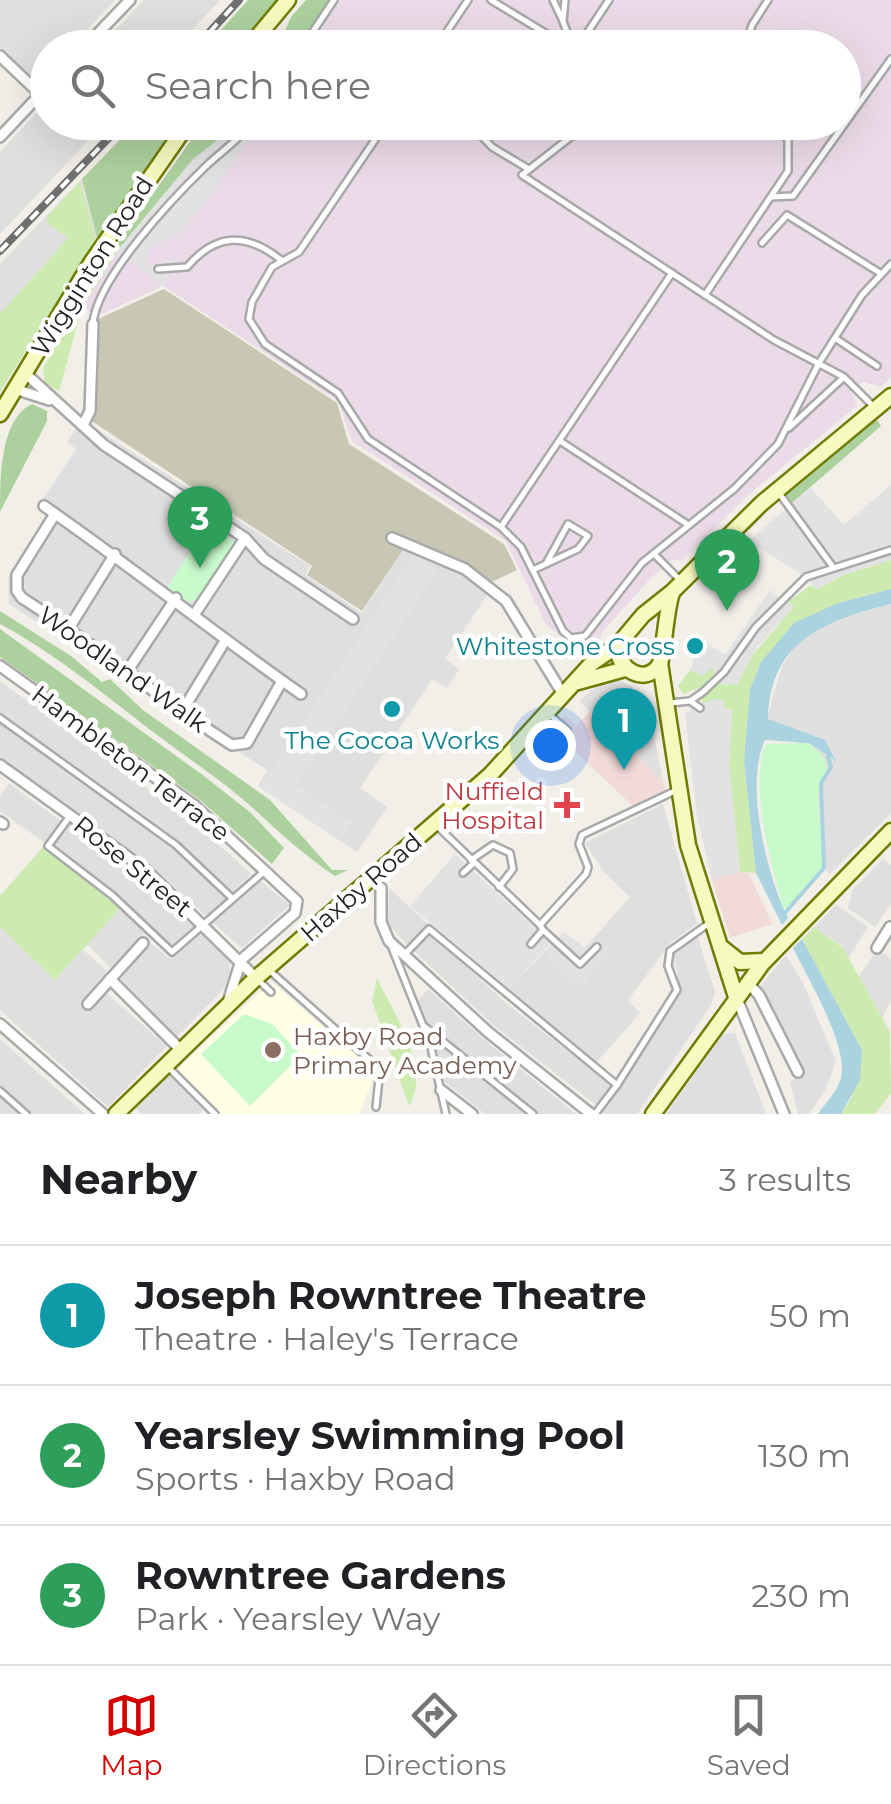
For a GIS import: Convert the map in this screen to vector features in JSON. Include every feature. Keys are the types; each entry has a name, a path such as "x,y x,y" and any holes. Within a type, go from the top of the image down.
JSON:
{"street":[{"path":"101,30 130,0"},
{"path":"263,30 288,0"},
{"path":"0,56 30,79"},
{"path":"0,136 30,105"},
{"name":"Wigginton Road","path":"0,414 111,234 176,140"},
{"path":"83,426 90,411 93,324"},
{"path":"25,373 49,400 104,445 245,538 287,575 353,619"},
{"path":"15,389 49,400"},
{"name":"Haxby Road","path":"116,1114 261,973 490,775 592,663 617,646 626,632 777,490 891,396"},
{"path":"44,506 176,598 225,641 301,694"},
{"name":"Woodland Walk","path":"56,514 18,575 16,591 126,673 182,713 240,747 247,742 282,681"},
{"path":"194,615 245,538"},
{"path":"392,538 466,570 506,600 564,696"},
{"path":"69,628 114,554"},
{"path":"677,587 664,616 660,664 676,790 710,923 784,1114"},
{"path":"126,673 176,598"},
{"path":"626,632 647,629 662,644"},
{"path":"182,713 225,641"},
{"path":"617,646 625,668 643,674 666,701"},
{"path":"643,674 660,664"},
{"name":"Hambleton Terrace","path":"0,666 195,806 266,870 299,908"},
{"name":"Haxby Road","path":"578,682 625,668"},
{"name":"Rose Street","path":"0,766 146,870 241,960 261,973"},
{"path":"654,1114 764,961 891,831"},
{"path":"381,888 380,922 389,941 488,1032 593,1114"},
{"name":"Haxby Road","path":"241,960 299,908"},
{"path":"877,948 889,936"},
{"path":"88,1004 143,943"},
{"path":"717,943 740,962 764,961"},
{"path":"227,1005 241,960"},
{"path":"110,980 180,1048"},
{"path":"747,982 760,996 798,1072"},
{"path":"0,1024 103,1114"},
{"path":"441,1090 472,1114"}],"lane":[{"path":"314,30 334,0"},
{"path":"448,30 468,0"},
{"path":"490,0 542,30"},
{"path":"553,0 566,30"},
{"path":"563,22 565,0"},
{"path":"587,30 608,0"},
{"path":"751,30 768,0"},
{"path":"861,101 891,59"},
{"path":"93,324 97,305 120,267 184,189 238,140"},
{"path":"375,140 299,252 272,267 252,302 250,319 256,334 338,393 368,440 501,527 521,547 563,632 580,638 654,554 766,459 786,430 834,338 880,273 891,264"},
{"path":"486,140 527,168"},
{"path":"566,140 522,175 706,295 844,377 876,409"},
{"path":"706,295 788,170 788,140"},
{"path":"770,196 793,196 833,140"},
{"path":"762,243 787,215 880,273"},
{"path":"158,269 187,267 205,246 222,240 248,242 281,260"},
{"path":"501,527 672,273"},
{"path":"834,338 876,366"},
{"path":"786,430 844,377"},
{"path":"560,441 687,524"},
{"path":"777,490 792,517 832,567"},
{"path":"534,570 578,548 588,536 568,524 547,562"},
{"path":"690,701 724,672 778,603 785,602 806,577 891,550"},
{"path":"654,554 677,587"},
{"path":"714,664 724,672"},
{"path":"666,701 690,701 700,708"},
{"path":"548,713 567,730"},
{"path":"0,718 176,845 232,898"},
{"path":"531,944 586,874 582,835 676,790"},
{"path":"70,816 48,846 117,900 168,951 266,870"},
{"path":"435,824 580,964 597,948"},
{"path":"463,873 493,845 510,853 512,869 499,887"},
{"path":"593,1114 617,1085 677,990 668,966 670,950 710,923"},
{"path":"404,956 429,929 617,1085"},
{"path":"389,941 423,1025 446,1114"},
{"path":"261,973 271,992"},
{"path":"261,973 380,1069 376,1107"},
{"path":"423,1025 533,1114"},
{"path":"165,1064 216,1114"},
{"path":"0,1091 26,1114"}],"shaded area":[{"path":"0,0 115,0 86,30 30,30 30,75 0,48"},
{"path":"144,0 220,0 192,30 115,30"},
{"path":"331,0 891,0 891,378 881,387 863,382 851,391 857,406 747,496 682,561 673,559 651,578 604,630 591,658 546,625 506,541 352,441 338,401 163,286 98,316 82,308 118,250 231,140 861,140 861,30 310,30"},
{"path":"30,120 30,140 89,140 0,234 0,152"},
{"path":"218,140 248,140 180,233 150,247 146,267 180,257 163,286 118,250 193,159"},
{"path":"82,179 98,242 19,361 0,344 0,264"},
{"path":"164,289 337,403 349,444 504,544 517,570 492,582 466,565 409,541 362,611 307,575 312,566 90,420 97,408 98,319"},
{"path":"82,420 310,566 305,575 362,613 409,541 493,586 445,659 459,669 447,688 432,679 360,788 387,807 357,852 258,786 267,770 9,604 8,577 47,515 37,508 76,449 67,442"},
{"path":"891,485 891,560 843,575 817,589 806,577 748,541 811,488 844,525"},
{"path":"413,554 438,571 297,785 353,823 342,841 260,787"},
{"path":"770,590 794,607 757,647 737,685 719,684 712,668 703,676 690,670 701,639 725,655"},
{"path":"891,604 891,813 829,875 823,866 818,794 827,768 768,719 768,714 782,666 798,642 827,623"},
{"path":"617,679 646,694 663,781 579,701 600,683"},
{"path":"0,681 189,818 251,874 207,917 150,864 0,757"},
{"path":"713,699 724,700 723,708 732,710 729,766 740,872 712,880 697,816 685,713"},
{"path":"589,712 663,781 666,790 634,807 551,729 565,715 576,726"},
{"path":"9,783 62,822 45,843 0,811 0,796"},
{"path":"663,804 697,924 672,941 628,1000 640,1013 596,1063 509,988 564,932 585,948 630,897 604,872 585,843"},
{"path":"68,823 145,881 194,927 171,950 115,896 50,845"},
{"path":"455,854 551,943 509,988 410,906"},
{"path":"883,859 891,865 891,904 875,927 848,908 853,889"},
{"path":"749,873 772,924 730,938 712,880"},
{"path":"258,879 290,905 242,948 211,921"},
{"path":"389,888 429,925 409,946 388,924"},
{"path":"836,905 868,927 848,958 843,947 814,927"},
{"path":"120,908 145,933 111,968 87,944"},
{"path":"0,927 55,980 82,949 107,971 80,1003 89,1010 106,993 167,1046 108,1107 0,1010"},
{"path":"199,931 229,959 230,970 224,989 177,1037 121,979 151,943 170,959"},
{"path":"564,932 584,948 594,937 611,952 581,987 544,955"},
{"path":"430,933 507,1004 612,1085 596,1105 492,1024 413,950"},
{"path":"697,935 715,992 711,1005 637,1114 606,1114 601,1110 681,992 673,952 686,938"},
{"path":"882,952 891,959 891,1001 882,1018 858,978 874,954"},
{"path":"786,955 802,981 836,1061 825,1091 809,1114 798,1114 790,1082 801,1073 759,988"},
{"name":"Haxby Road Primary Academy","path":"271,982 376,1072 359,1114 208,1114 170,1076"},
{"path":"428,989 576,1114 536,1114 460,1055 425,1022 417,1002"},
{"path":"735,1033 766,1114 666,1114 723,1034"},
{"path":"428,1034 528,1114 485,1114 441,1079"},
{"path":"0,1039 61,1093 85,1114 0,1114"},
{"path":"166,1072 204,1109 199,1114 142,1114 134,1106"}],"green space":[{"path":"248,0 282,0 256,30 221,30"},
{"path":"306,0 331,0 310,30 285,30"},
{"path":"120,140 170,140 98,242 82,179"},
{"path":"191,140 229,140 164,194 118,250 115,247"},
{"path":"80,181 96,240 0,392 0,314 68,238 47,223 47,217"},
{"path":"115,247 118,250 82,308 59,391 45,383 43,368"},
{"path":"32,404 47,411 47,421 0,512 8,436 21,412"},
{"path":"875,417 881,426 792,503 783,494"},
{"path":"210,521 235,543 200,599 189,602 167,587"},
{"path":"891,560 891,589 838,603 761,662 750,689 744,761 756,873 740,872 729,766 732,710 723,708 724,700 703,704 699,688 683,694 678,686 690,670 748,660 794,607 788,602 811,585 818,589 843,575"},
{"path":"0,611 71,656 102,682 110,679 143,710 270,800 332,870 348,870 335,876 313,861 219,780 61,662 0,624"},
{"path":"0,629 251,813 284,848 272,864 200,800 0,657"},
{"path":"809,743 823,756 827,768 818,794 823,866 788,910 783,907 764,825 761,760 766,744"},
{"path":"44,846 120,908 55,980 0,927 0,896"},
{"path":"814,927 843,948 890,1032 891,1093 875,1114 841,1114 852,1097 862,1050 802,939"},
{"path":"377,978 413,1058 415,1091 409,1106 372,1001"},
{"path":"244,1014 272,1024 301,1055 250,1106 201,1054"}],"water":[{"path":"891,589 891,604 844,618 806,638 790,652 771,692 768,719 825,740 836,761 809,743 765,740 759,759 758,805 766,855 788,918 782,925 756,873 744,761 750,689 761,662 794,623 838,603"},
{"path":"802,939 862,1050 860,1080 841,1114 818,1114 838,1085 842,1068 834,1033 793,948"}],"waterway":[{"path":"784,914 824,868 821,783 831,767 828,757"}],"railway":[{"path":"212,30 239,0"},
{"path":"0,251 107,140"}],"place":[{"name":"Rowntree Gardens","path":"200,568"},
{"name":"Yearsley Swimming Pool","path":"727,611"},
{"name":"Whitestone Cross","path":"695,646"},
{"name":"The Cocoa Works","path":"392,709"},
{"name":"Joseph Rowntree Theatre","path":"624,770"},
{"name":"Nuffield Hospital","path":"567,805"},
{"name":"Haxby Road Primary Academy","path":"273,1050"}]}
